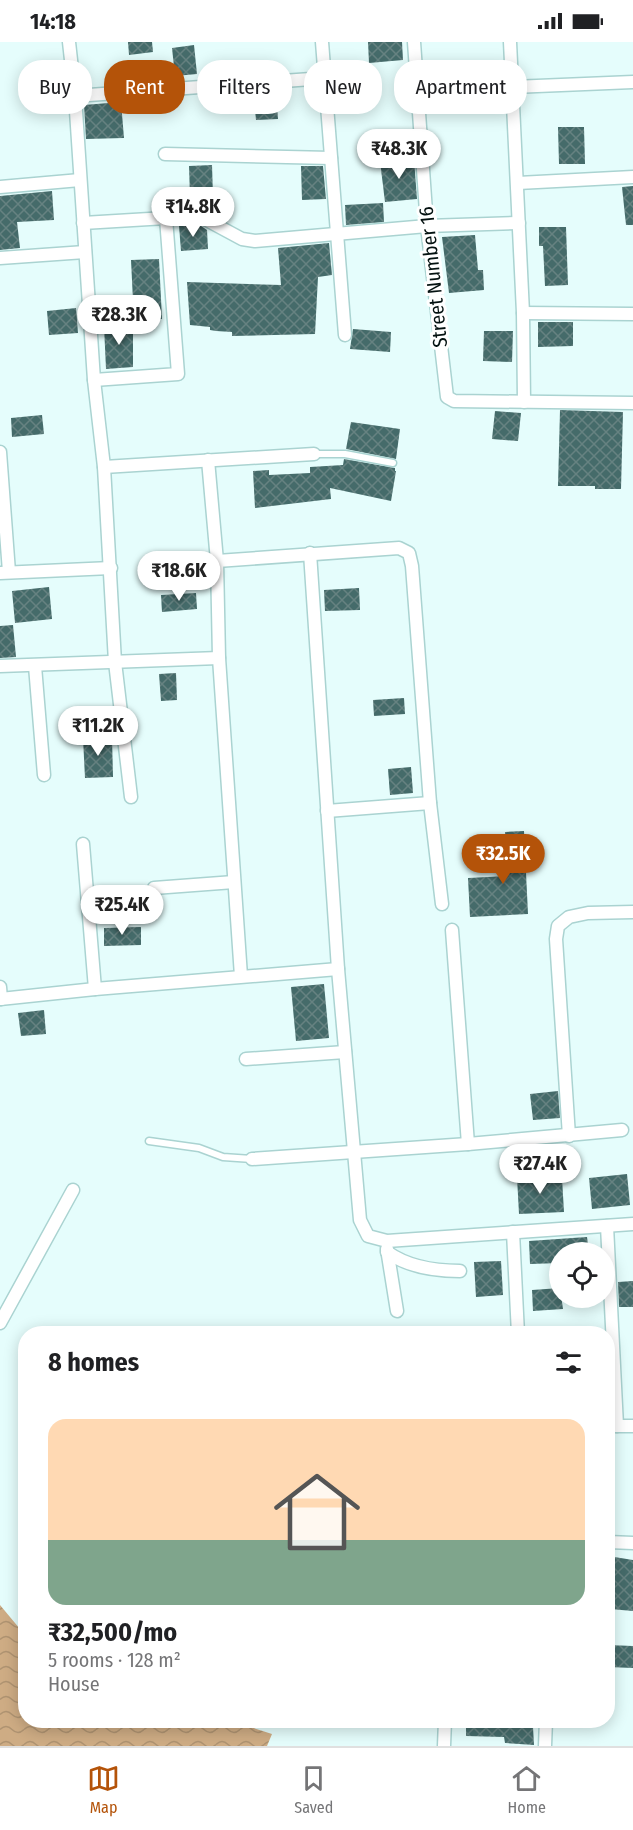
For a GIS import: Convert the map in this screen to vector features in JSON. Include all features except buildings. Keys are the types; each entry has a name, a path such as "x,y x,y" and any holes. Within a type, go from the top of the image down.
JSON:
{"street":[{"path":"69,42 71,60"},
{"path":"322,42 324,60"},
{"name":"Street Number 16","path":"414,42 427,226 447,397 453,401 524,402"},
{"path":"510,42 511,60"},
{"path":"92,95 304,80"},
{"path":"527,86 633,82"},
{"path":"76,114 94,380 104,467 115,662 131,797"},
{"path":"328,114 345,335"},
{"path":"514,114 524,313 524,402 633,403"},
{"path":"165,154 331,158"},
{"path":"518,183 633,177"},
{"path":"0,187 80,180"},
{"path":"94,380 178,374 166,218"},
{"path":"83,223 203,218 242,239 255,241 427,226 519,223"},
{"path":"0,258 85,252"},
{"path":"524,313 633,314"},
{"path":"0,452 4,573 111,568"},
{"path":"104,467 314,454"},
{"path":"208,460 217,561 219,658 241,976"},
{"path":"217,561 399,548 409,553 412,566 430,803 442,904"},
{"path":"309,553 338,969 360,1220 368,1236 387,1247 396,1258 437,1271 460,1271"},
{"path":"0,666 219,658"},
{"path":"35,666 44,775"},
{"path":"327,811 430,803"},
{"path":"83,844 95,989"},
{"path":"154,888 234,882"},
{"path":"569,1136 556,939 558,926 569,916 588,913 633,912"},
{"path":"452,930 468,1144"},
{"path":"0,995 338,969"},
{"path":"246,1059 345,1052"},
{"path":"252,1159 354,1153 622,1130"},
{"path":"0,1323 73,1190"},
{"path":"387,1247 513,1232 633,1224"},
{"path":"607,1226 610,1326"},
{"path":"513,1232 518,1326"},
{"path":"387,1247 397,1311"},
{"path":"615,1426 633,1426"},
{"path":"615,1542 633,1543"},
{"path":"444,1746 445,1728"},
{"path":"545,1746 546,1728"}],"lane":[{"path":"314,454 345,454 393,463"},
{"path":"149,1141 198,1148 223,1157 252,1159"}],"water":[{"path":"0,1605 18,1627 18,1728 254,1728 272,1734 267,1746 0,1746"}]}
